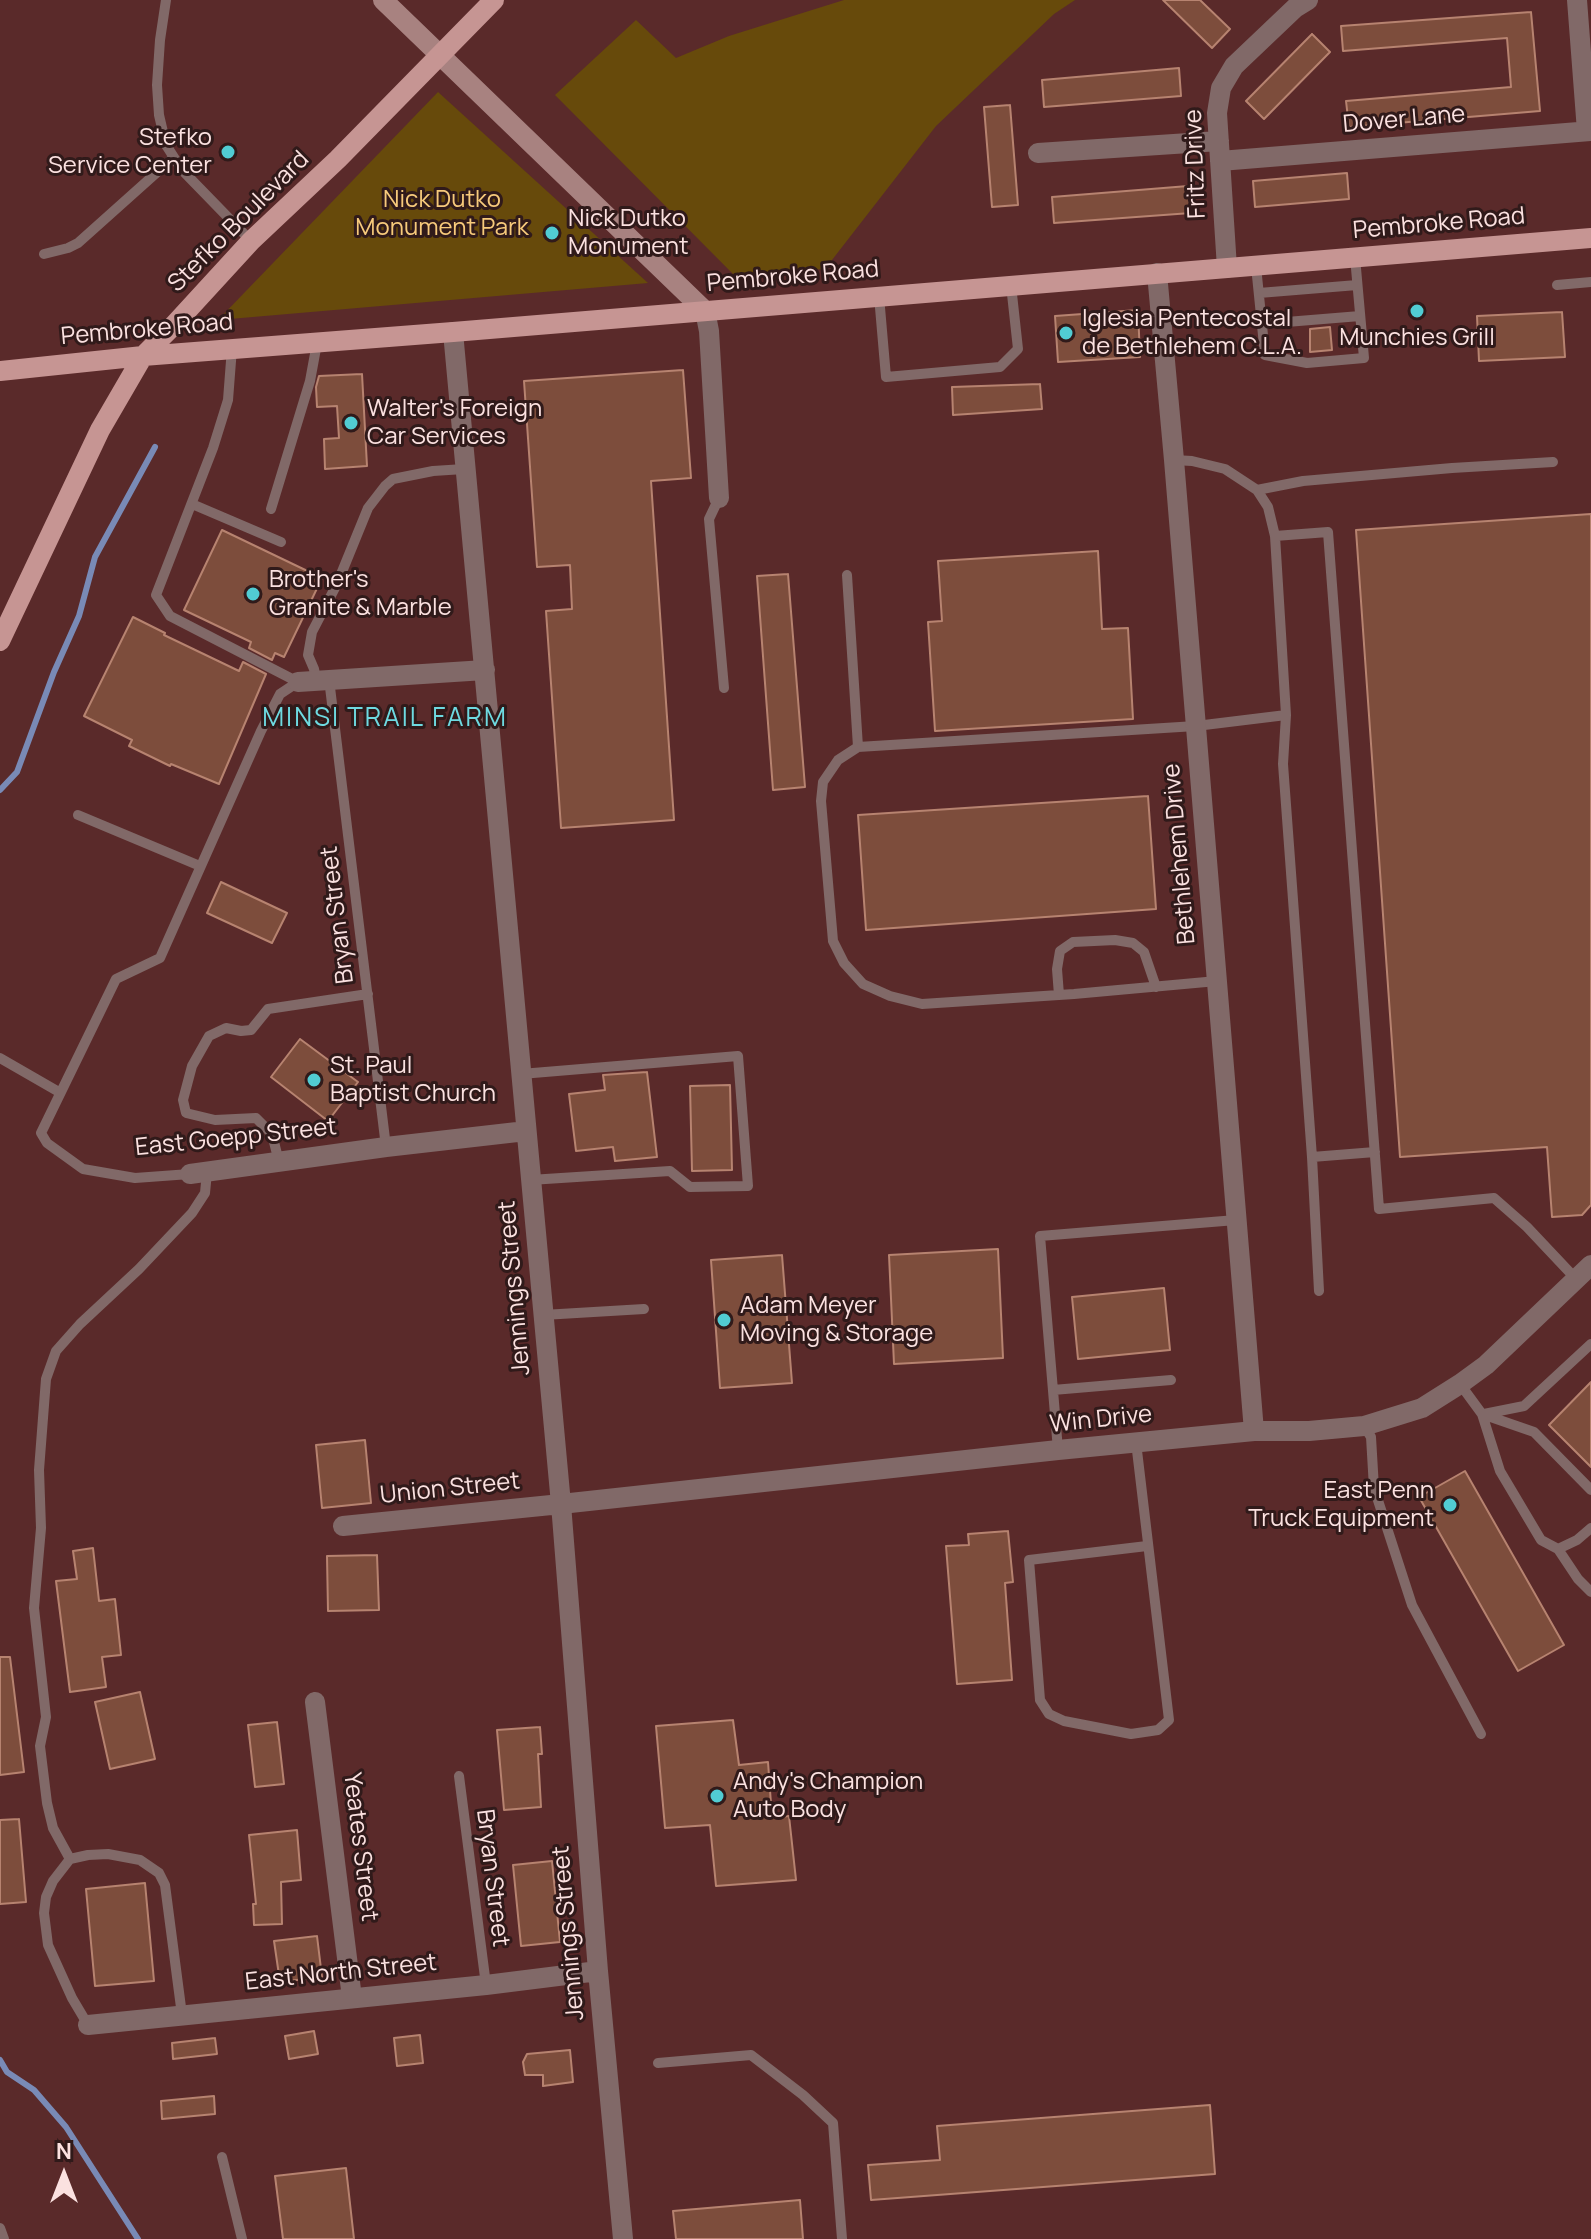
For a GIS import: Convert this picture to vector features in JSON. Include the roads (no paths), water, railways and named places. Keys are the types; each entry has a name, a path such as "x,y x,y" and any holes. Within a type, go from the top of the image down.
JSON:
{"main road":[{"name":"Stefko Boulevard","path":"0,641 100,430 143,356 251,241 338,159 494,0"},
{"name":"Pembroke Road","path":"0,371 232,348 1591,238"}],"street":[{"path":"383,0 705,311 709,331 719,498"},
{"name":"Fritz Drive","path":"1227,268 1218,100 1226,78 1247,53 1295,8 1308,0"},
{"path":"1577,0 1589,131"},
{"name":"Dover Lane","path":"1038,153 1220,151 1589,131"},
{"name":"Bethlehem Drive","path":"1157,273 1254,1431"},
{"name":"Jennings Street","path":"453,332 561,1504 623,2239"},
{"path":"315,680 485,670"},
{"name":"East Goepp Street","path":"199,1173 526,1131"},
{"name":"Win Drive","path":"561,1504 1136,1442 1254,1431 1309,1431 1364,1426 1422,1408 1460,1384 1486,1365 1587,1269"},
{"name":"Union Street","path":"343,1526 561,1504"},
{"name":"Yeates Street","path":"315,1702 352,1998"},
{"name":"East North Street","path":"88,2025 598,1971"}],"lane":[{"path":"166,0 157,66 161,127 173,158 182,170 251,241"},
{"path":"44,254 78,243 173,158"},
{"path":"1256,266 1265,355 1307,363 1364,358 1355,257"},
{"path":"1557,285 1591,282"},
{"path":"879,296 886,377 1000,367 1018,349 1011,285"},
{"path":"1259,293 1357,285"},
{"path":"1262,324 1360,316"},
{"path":"271,509 310,381 317,343"},
{"path":"232,348 228,400 213,448 156,595 170,616 315,680"},
{"path":"1174,460 1225,469 1257,490 1268,507 1275,536 1286,715 1283,764 1319,1291"},
{"path":"1257,490 1303,481 1553,462"},
{"name":"Bryan Street","path":"386,1147 368,994 315,680 308,655 312,632 337,584 368,508 385,486 393,479 464,469"},
{"path":"719,498 709,519 724,688"},
{"path":"192,504 281,542"},
{"path":"1275,536 1328,532 1379,1209 1494,1198 1527,1227 1587,1269"},
{"path":"847,575 858,747"},
{"path":"78,815 200,866 280,694 315,680"},
{"path":"1217,981 922,1004 890,996 863,984 844,963 833,941 821,801 823,782 838,760 858,747 1196,726 1286,715"},
{"name":"East Goepp Street","path":"199,1173 135,1178 83,1169 47,1143 41,1133 116,979 160,958 200,866"},
{"path":"1059,995 1057,969 1060,951 1073,942 1115,940 1133,943 1144,952 1156,987"},
{"path":"279,1162 272,1134 256,1118 215,1120 186,1113 183,1100 192,1066 209,1036 226,1028 251,1030 268,1009 368,994"},
{"path":"521,1074 738,1056 748,1186 690,1187 670,1171 530,1180"},
{"path":"0,1058 59,1092"},
{"path":"1312,1157 1375,1152"},
{"path":"70,1859 53,1828 40,1746 46,1717 34,1608 41,1528 39,1470 46,1379 56,1351 192,1213 205,1193 199,1173"},
{"path":"1058,1450 1040,1236 1236,1220"},
{"path":"543,1315 644,1309"},
{"path":"1482,1414 1524,1406 1591,1344"},
{"path":"1053,1390 1171,1380"},
{"path":"1460,1384 1482,1414 1500,1471 1541,1540 1558,1549 1591,1592"},
{"path":"1482,1414 1534,1432 1591,1490"},
{"path":"1364,1426 1371,1437 1374,1488 1412,1605 1481,1734"},
{"path":"1136,1442 1169,1720 1158,1730 1131,1734 1064,1721 1049,1714 1040,1700 1029,1560 1147,1546"},
{"path":"1558,1549 1577,1540 1591,1528"},
{"name":"Bryan Street","path":"459,1776 486,1985"},
{"path":"88,2025 48,1945 44,1913 46,1897 53,1881 70,1859 108,1854 140,1860 159,1873 165,1885 182,2015"},
{"path":"658,2063 751,2055 803,2095 833,2123 842,2239"},
{"path":"222,2157 242,2239"},
{"path":"0,2228 4,2239"}],"waterway":[{"path":"0,790 17,772 54,672 79,616 95,557 155,447"},
{"path":"0,2060 7,2072 34,2090 66,2127 138,2239"}],"place":[{"name":"Stefko Service Center","path":"228,152"},
{"name":"Nick Dutko Monument","path":"552,233"},
{"name":"Munchies Grill","path":"1417,311"},
{"name":"Iglesia Pentecostal de Bethlehem C.L.A.","path":"1066,333"},
{"name":"Walter's Foreign Car Services","path":"351,423"},
{"name":"Brother's Granite & Marble","path":"253,594"},
{"name":"St. Paul Baptist Church","path":"314,1080"},
{"name":"Adam Meyer Moving & Storage","path":"724,1320"},
{"name":"East Penn Truck Equipment","path":"1450,1505"},
{"name":"Andy's Champion Auto Body","path":"717,1796"}],"district":[{"name":"MINSI TRAIL FARM","path":"385,719"}],"park label":[{"name":"Nick Dutko Monument Park","path":"442,214"}]}
